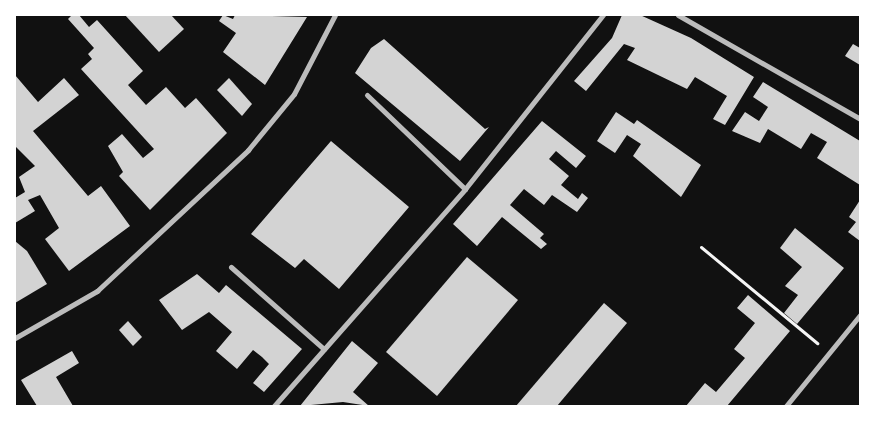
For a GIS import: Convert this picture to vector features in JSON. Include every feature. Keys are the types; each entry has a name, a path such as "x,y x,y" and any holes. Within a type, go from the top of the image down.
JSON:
{"street":[{"path":"15,338 97,291 248,150 294,94 335,15"},
{"path":"274,406 466,189 603,15"},
{"path":"678,15 860,119"},
{"path":"367,95 466,189"},
{"path":"231,267 324,349"},
{"path":"786,406 860,315"}],"path":[{"path":"701,247 830,354"}],"building":[{"path":"72,15 79,15 89,27 97,20 143,71 128,85 146,105 166,87 185,108 196,98 227,133 150,210 119,176 123,172 108,146 122,134 143,158 154,149 81,69 92,59 88,54 94,48 68,19"},
{"path":"125,15 171,15 184,29 159,52"},
{"path":"223,15 233,19 235,15 307,17 265,85 223,52 236,33 219,21"},
{"path":"622,15 640,15 691,38 754,77 725,125 713,119 727,96 695,77 687,89 627,60 635,48 624,44 586,91 574,81 612,38"},
{"path":"384,39 485,129 489,127 460,161 355,73 371,48"},
{"path":"853,44 860,48 860,65 845,56"},
{"path":"15,75 38,102 64,78 79,95 33,131 88,196 101,186 130,226 69,271 45,239 59,228 40,195 28,200 35,211 15,223 15,198 25,192 19,177 35,166 15,146"},
{"path":"229,78 252,104 242,116 217,90"},
{"path":"763,82 860,141 860,185 817,158 827,142 811,133 801,149 768,129 760,143 732,131 745,112 759,121 768,107 753,97"},
{"path":"616,112 634,124 637,120 701,165 681,197 633,156 641,144 627,135 615,153 597,141"},
{"path":"542,121 586,156 576,168 556,151 549,159 569,176 561,185 578,199 582,193 588,198 577,212 552,195 544,205 524,189 510,205 544,234 540,238 547,244 541,249 502,217 477,246 453,224"},
{"path":"331,141 409,207 339,289 304,259 295,268 251,234"},
{"path":"860,200 860,241 848,232 856,222 849,217"},
{"path":"795,228 844,268 797,324 784,313 798,295 785,286 802,267 780,248"},
{"path":"15,241 27,251 47,284 15,303"},
{"path":"467,257 518,300 437,396 386,352"},
{"path":"197,274 219,293 226,285 302,349 264,392 253,383 269,364 262,357 253,350 237,369 216,351 232,332 209,312 182,330 159,300"},
{"path":"748,295 790,331 727,406 686,406 705,383 716,392 745,358 734,349 755,323 737,308"},
{"path":"604,303 627,323 557,406 516,406"},
{"path":"128,321 142,337 133,346 119,330"},
{"path":"352,341 378,363 353,392 369,406 343,402 300,406"},
{"path":"72,351 79,363 56,377 73,406 37,406 21,380"}]}
